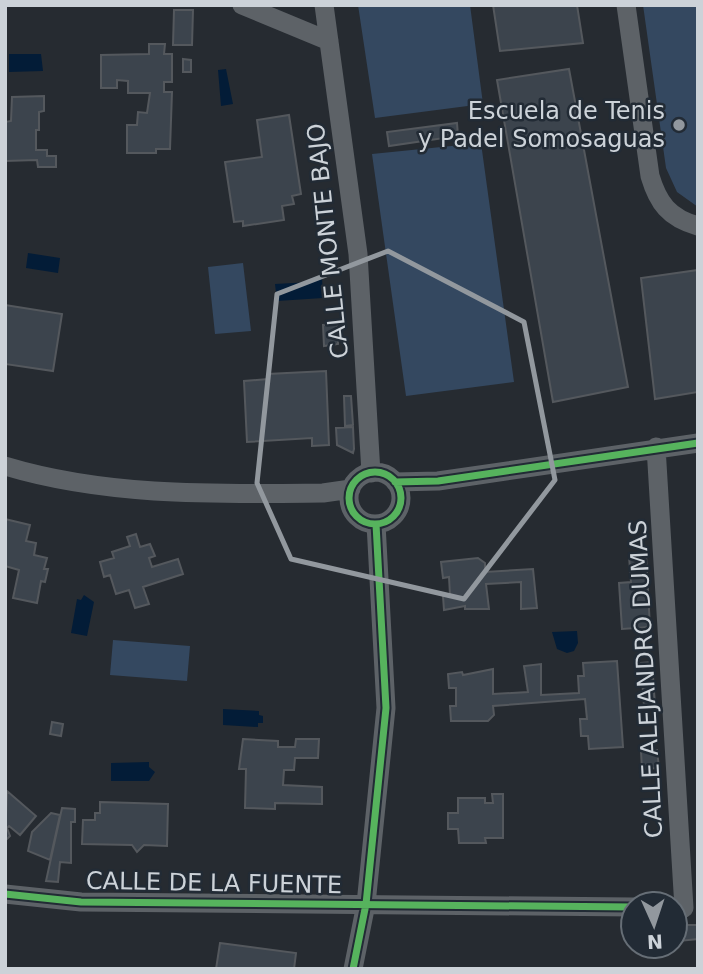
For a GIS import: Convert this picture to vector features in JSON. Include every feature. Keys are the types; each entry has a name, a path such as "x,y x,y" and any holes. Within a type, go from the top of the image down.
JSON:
{"street":[{"path":"242,5 330,41"},
{"name":"CALLE MONTE BAJO","path":"324,5 358,254 371,472"},
{"path":"626,5 650,176 656,198 684,222 698,226"},
{"path":"398,491 438,481 656,447 698,443"},
{"name":"CALLE ALEJANDRO DUMAS","path":"656,447 679,890"},
{"path":"5,466 35,475 147,492 323,493 350,498"},
{"path":"350,498 363,475 371,472 380,473 398,491"},
{"path":"350,498 362,520 376,524 394,515 398,491"},
{"path":"353,969 366,904 386,708 376,524"},
{"name":"CALLE DE LA FUENTE","path":"5,894 81,902 619,907"}],"highlighted area":[{"path":"388,251 524,322 555,480 464,599 291,559 257,483 277,294"}],"shaded area":[{"path":"358,5 470,5 483,104 375,118"},
{"name":"Escuela de Tenis y Padel Somosaguas","path":"643,5 698,5 698,207 677,192 666,168"},
{"path":"9,54 41,54 43,71 9,72"},
{"path":"226,69 233,104 221,106 218,70"},
{"path":"481,143 514,382 406,396 372,154"},
{"path":"28,253 60,258 58,273 26,268"},
{"path":"243,263 251,331 215,334 208,267"},
{"path":"322,277 323,298 277,301 275,284 311,282 311,278"},
{"path":"84,595 94,602 87,636 71,633 77,599 81,600"},
{"path":"577,631 578,643 574,651 567,653 557,649 552,632"},
{"path":"113,640 190,646 187,681 110,675"},
{"path":"223,709 259,711 259,715 263,716 263,723 258,723 258,727 223,725"},
{"path":"149,762 149,767 155,772 149,781 111,781 111,763"}],"building":[{"path":"493,5 577,5 583,43 500,51"},
{"path":"174,10 193,10 192,45 173,45"},
{"path":"149,44 165,44 164,54 172,54 172,82 164,82 164,92 172,92 170,149 156,149 156,153 127,153 127,125 137,125 138,112 147,113 150,93 128,93 128,81 117,80 117,88 101,88 101,55 149,54"},
{"path":"183,59 191,60 191,72 183,72"},
{"path":"569,69 628,387 553,402 497,80"},
{"path":"44,96 44,111 39,112 39,130 36,130 36,150 47,150 47,156 56,156 56,167 38,167 37,160 5,161 5,122 11,121 12,97"},
{"path":"289,115 301,194 292,196 294,204 282,206 284,220 243,226 243,221 234,222 225,162 262,157 257,120"},
{"path":"457,123 458,136 389,146 387,132"},
{"path":"698,270 698,392 655,399 641,278"},
{"path":"5,305 62,314 53,371 5,364"},
{"path":"337,324 338,344 324,346 323,325"},
{"path":"326,371 329,445 312,446 312,438 247,442 244,381 268,379 268,374"},
{"path":"344,396 351,396 353,425 345,426"},
{"path":"353,427 353,453 337,445 336,428"},
{"path":"5,519 30,525 26,541 36,543 34,555 47,558 44,569 48,569 45,582 41,581 37,603 13,598 19,570 5,566"},
{"path":"136,534 140,547 150,544 155,556 149,558 152,567 178,559 183,574 143,587 149,604 135,608 129,590 116,594 110,575 104,577 100,562 114,558 112,552 130,546 127,537"},
{"path":"646,555 650,627 622,629 619,583 631,582 629,556"},
{"path":"478,558 485,563 485,572 533,569 537,608 521,609 521,582 486,584 489,609 465,609 465,606 444,610 443,596 450,595 449,577 443,578 441,562"},
{"path":"617,661 623,747 589,749 588,736 581,736 580,719 587,719 585,699 493,706 494,715 488,721 451,721 450,706 456,706 456,688 449,688 448,674 462,672 463,675 493,669 493,694 528,692 524,666 541,664 541,695 579,693 578,676 584,676 583,663"},
{"path":"652,662 655,705 644,706 641,663"},
{"path":"52,722 63,724 61,736 50,734"},
{"path":"243,739 278,741 278,747 295,747 296,739 319,739 318,758 295,758 294,770 284,770 283,785 322,787 322,804 275,803 275,809 245,808 246,769 239,769"},
{"path":"657,750 659,768 642,769 641,752"},
{"path":"7,791 36,816 20,835 9,826 7,828 10,836 5,841"},
{"path":"492,794 503,794 503,838 485,838 486,843 459,843 458,829 448,829 448,813 458,813 458,798 485,798 485,803 493,803"},
{"path":"100,802 168,804 167,846 144,845 137,852 132,845 82,844 83,820 95,820 95,813 100,813"},
{"path":"62,808 75,809 75,822 71,822 71,863 60,862 58,882 46,881"},
{"path":"51,813 60,815 50,860 28,851 32,832"},
{"path":"689,925 698,925 698,939 689,940"},
{"path":"220,943 296,953 294,969 216,969"}],"cycle path":[{"path":"395,482 438,481 698,443"},
{"path":"375,472 385,474 393,480 399,488 401,498 399,508 393,516 385,522 375,524 365,522 357,516 351,508 349,498 351,488 357,480 365,474 375,472"},
{"path":"353,969 366,904 386,708 376,524"},
{"path":"5,894 81,902 619,907"}],"place":[{"name":"Escuela de Tenis y Padel Somosaguas","path":"679,125"}]}
